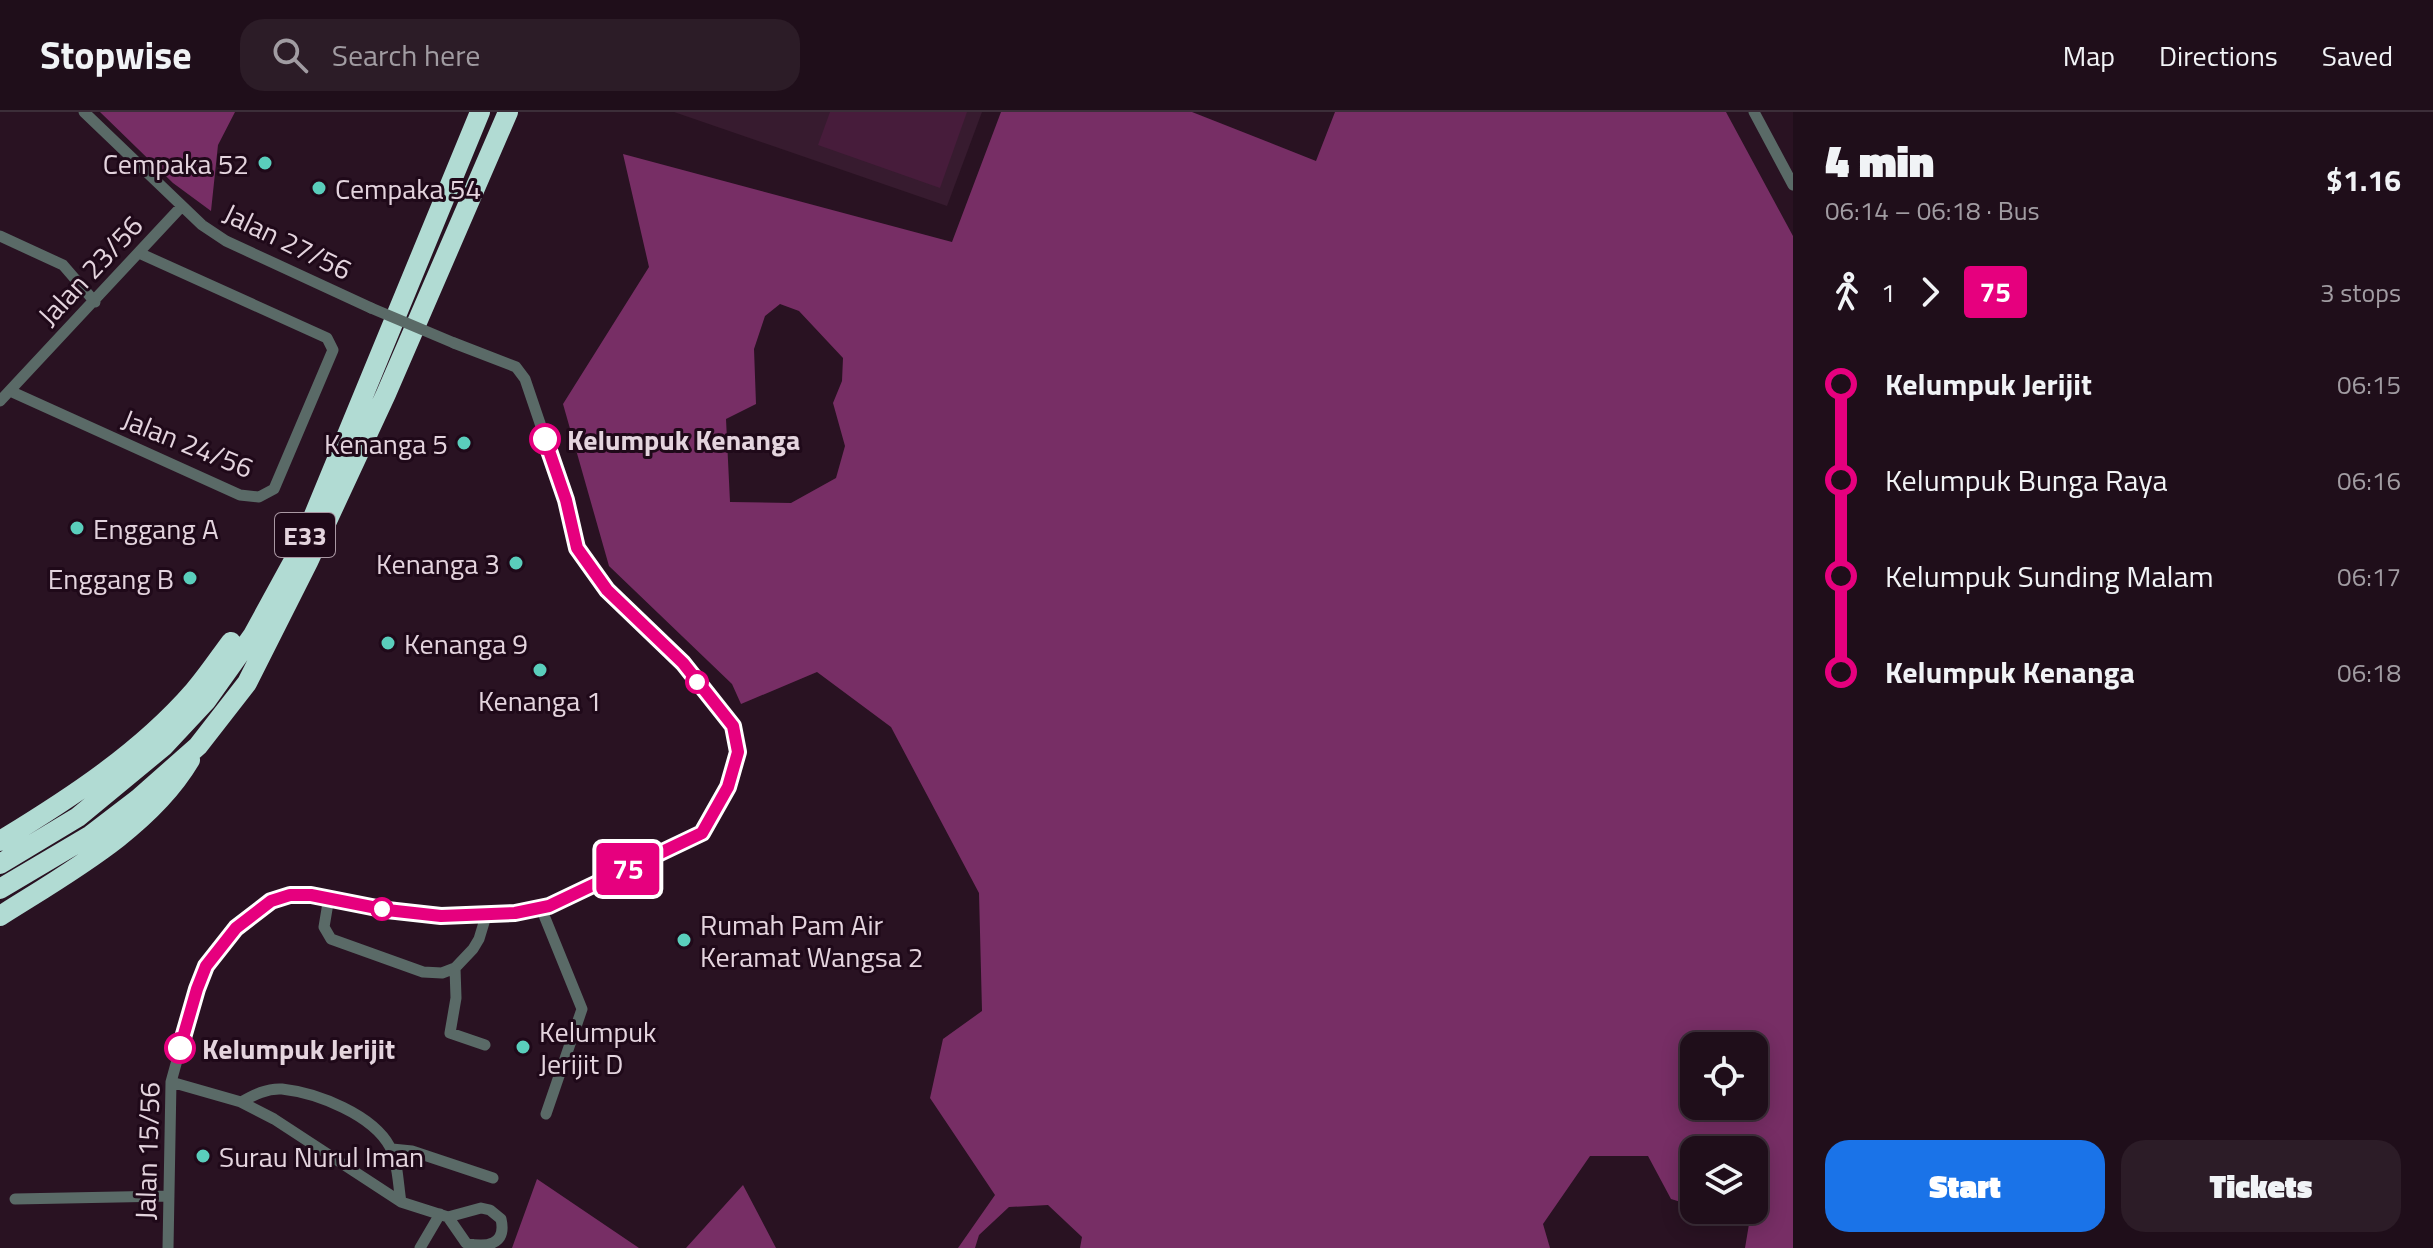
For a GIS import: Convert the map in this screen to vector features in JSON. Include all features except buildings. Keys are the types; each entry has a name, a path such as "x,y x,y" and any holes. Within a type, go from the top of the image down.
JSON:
{"highway":[{"name":"E33","path":"0,864 78,817 164,746 206,701 253,635 300,549 480,112"},
{"name":"E33","path":"0,889 101,827 198,746 247,683 308,562 386,394 508,112"},
{"path":"0,841 63,803 153,733 195,691 300,549"},
{"path":"0,916 105,849 175,785 198,746"}],"street":[{"name":"Jalan 27/56","path":"84,112 202,225 226,241 454,343"},
{"path":"1754,112 1793,185"},
{"name":"Jalan 23/56","path":"0,401 182,206"},
{"path":"0,236 63,265 95,302"},
{"name":"Jalan 24/56","path":"10,391 240,495 259,497 274,489 333,350 327,338 139,253"},
{"name":"Jalan 15/56","path":"168,1248 171,1082 206,966 227,937 254,911 290,895 329,897 427,915 486,916 541,908 702,833 728,787 738,752 733,726 683,663 607,590 577,548 566,500 525,379 516,367 454,343"},
{"path":"329,897 324,927 331,939 423,972 442,973 455,968 479,939 486,916"},
{"path":"541,908 582,1009 546,1114"},
{"path":"455,968 456,998 450,1033 485,1045"},
{"path":"171,1082 241,1102 274,1119 401,1202 444,1216 481,1208 490,1210 501,1219 501,1237 488,1247 466,1243 444,1216"},
{"path":"241,1102 258,1092 281,1089 366,1118 392,1149 401,1202"},
{"path":"392,1149 412,1151 493,1178"},
{"path":"15,1199 169,1196"},
{"path":"420,1248 444,1216"}],"shaded area":[{"path":"100,112 235,112 218,145 211,211 173,183"},
{"path":"674,112 982,112 947,206"},
{"path":"830,112 967,112 940,188 818,145"},
{"path":"1001,112 1192,112 1316,161 1335,112 1726,112 1793,236 1793,1248 1745,1248 1749,1224 1768,1224 1768,1136 1680,1136 1680,1202 1671,1199 1648,1156 1590,1156 1543,1224 1550,1248 1080,1248 1082,1237 1048,1205 1009,1207 979,1235 975,1248 958,1248 995,1195 930,1098 943,1039 982,1011 979,893 891,727 817,672 741,704 732,684 609,566 563,404 649,267 623,154 952,242","holes":["780,304 799,311 843,358 842,381 833,403 845,446 836,478 791,503 730,502 726,419 756,404 754,349 765,316"]},
{"path":"537,1179 639,1248 512,1248"},
{"path":"743,1185 776,1248 686,1248"}],"bus line":[{"name":"75","path":"180,1048 206,966 236,928 254,911 271,901 290,895 311,895 387,910 441,916 515,913 549,906 702,833 728,787 738,752 733,726 683,663 607,590 577,548 566,500 545,439"}],"place":[{"name":"Cempaka 52","path":"265,163"},
{"name":"Cempaka 54","path":"319,188"},
{"name":"Kelumpuk Kenanga","path":"545,439"},
{"name":"Kenanga 5","path":"464,443"},
{"name":"Enggang A","path":"77,528"},
{"name":"Kenanga 3","path":"516,563"},
{"name":"Enggang B","path":"190,578"},
{"name":"Kenanga 9","path":"388,643"},
{"name":"Kenanga 1","path":"540,670"},
{"name":"Rumah Pam Air Keramat Wangsa 2","path":"684,940"},
{"name":"Kelumpuk Jerijit D","path":"523,1047"},
{"name":"Kelumpuk Jerijit","path":"180,1048"},
{"name":"Surau Nurul Iman","path":"203,1156"}]}
